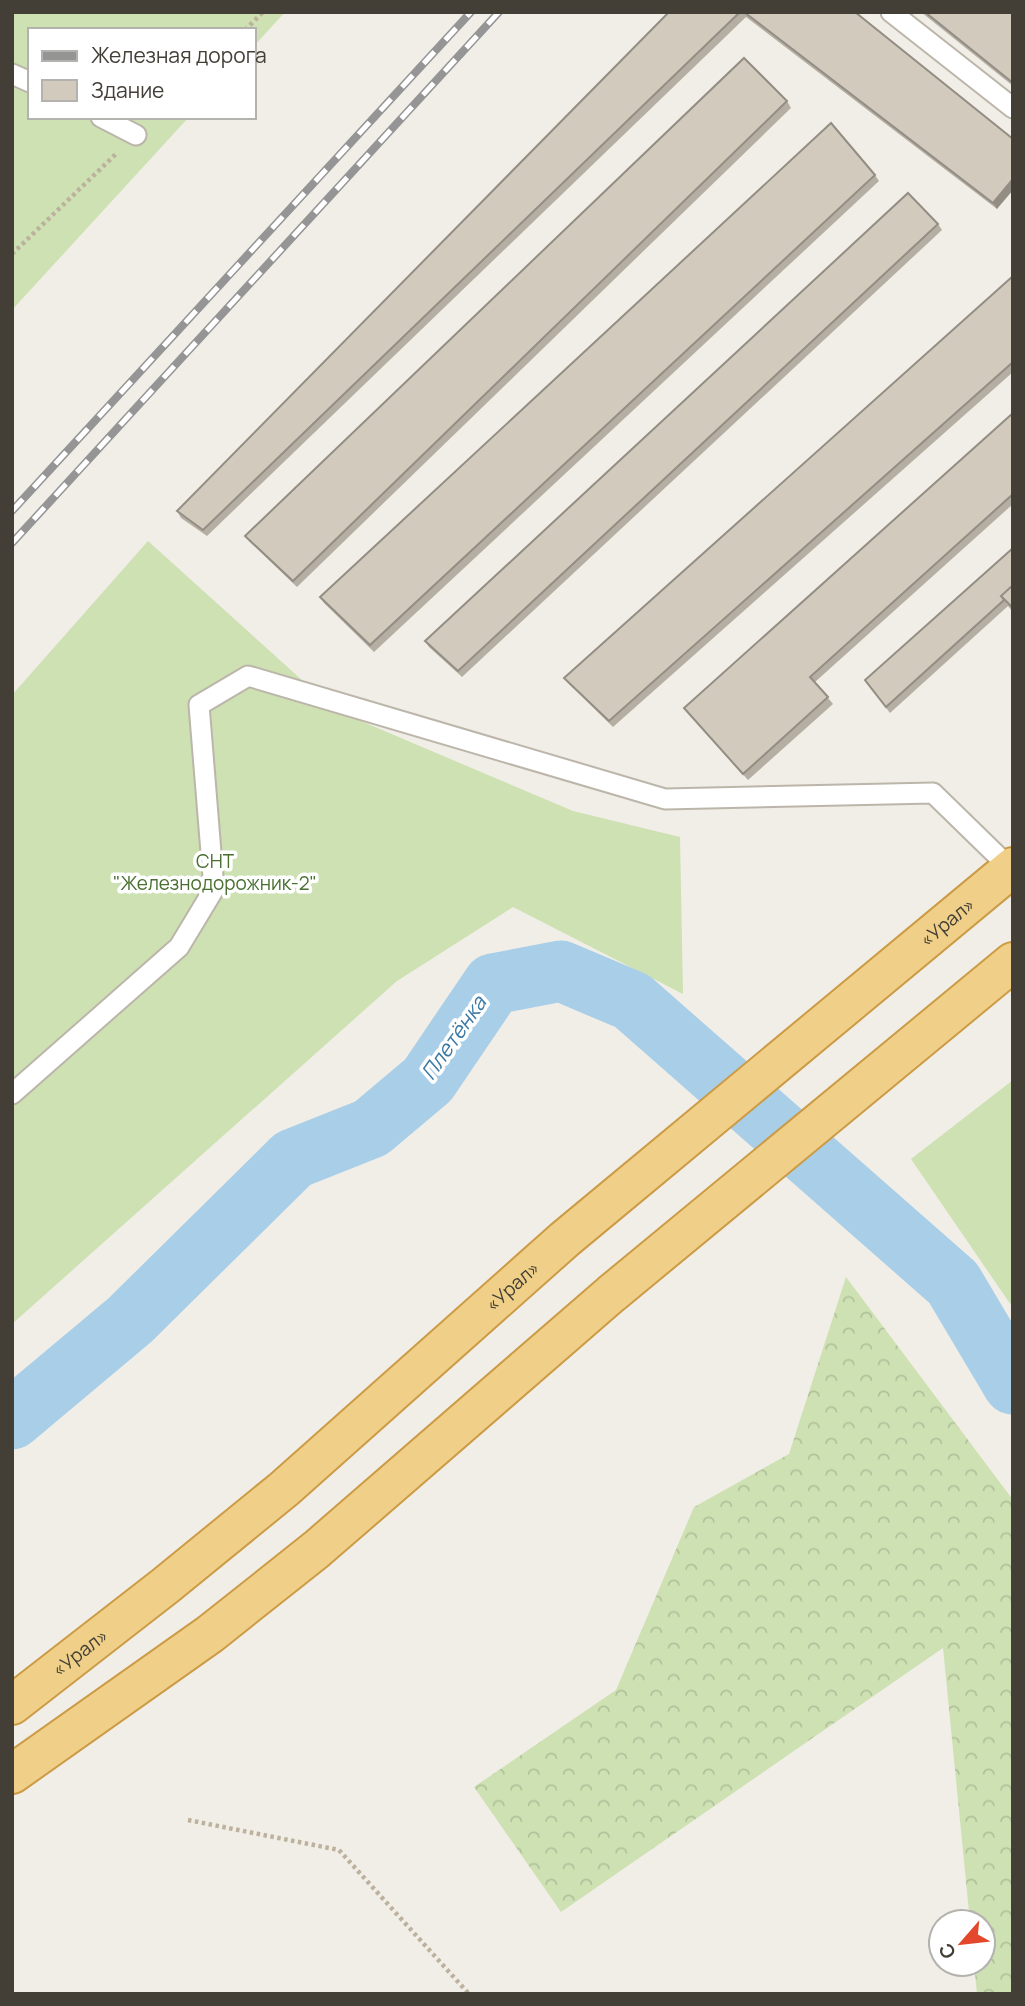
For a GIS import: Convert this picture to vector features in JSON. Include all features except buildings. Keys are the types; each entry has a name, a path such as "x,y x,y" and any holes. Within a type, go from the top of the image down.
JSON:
{"highway":[{"name":"«Урал»","path":"12,1705 284,1489 565,1239 1012,868"},
{"path":"12,1774 210,1634 296,1566 611,1294 1013,962"}],"lane":[{"path":"891,12 1013,108"},
{"path":"12,74 28,81"},
{"path":"104,119 136,135"},
{"path":"12,1094 179,947 214,888 199,705 248,676 665,799 933,793 1012,868"}],"path":[{"path":"247,28 264,12"},
{"path":"12,254 136,135"},
{"path":"188,1820 339,1850 470,1994"}],"green space":[{"path":"12,12 285,12 256,44 256,28 28,28 28,119 187,119 12,310"},
{"name":"СНТ \"Железнодорожник-2\"","path":"148,541 335,710 573,811 680,837 683,994 513,907 397,981 12,1324 12,695"},
{"path":"1013,1080 1013,1308 911,1159"},
{"path":"846,1277 1013,1500 1013,1994 977,1994 975,1978 997,1978 997,1908 969,1908 943,1648 561,1912 474,1787 616,1690 694,1507 789,1454"}],"waterway":[{"name":"Плетёнка","path":"12,1419 130,1320 293,1159 371,1128 428,1080 493,984 561,971 632,1001 953,1283 1013,1384"}],"railway":[{"path":"12,511 471,12"},
{"path":"12,543 499,12"}]}
